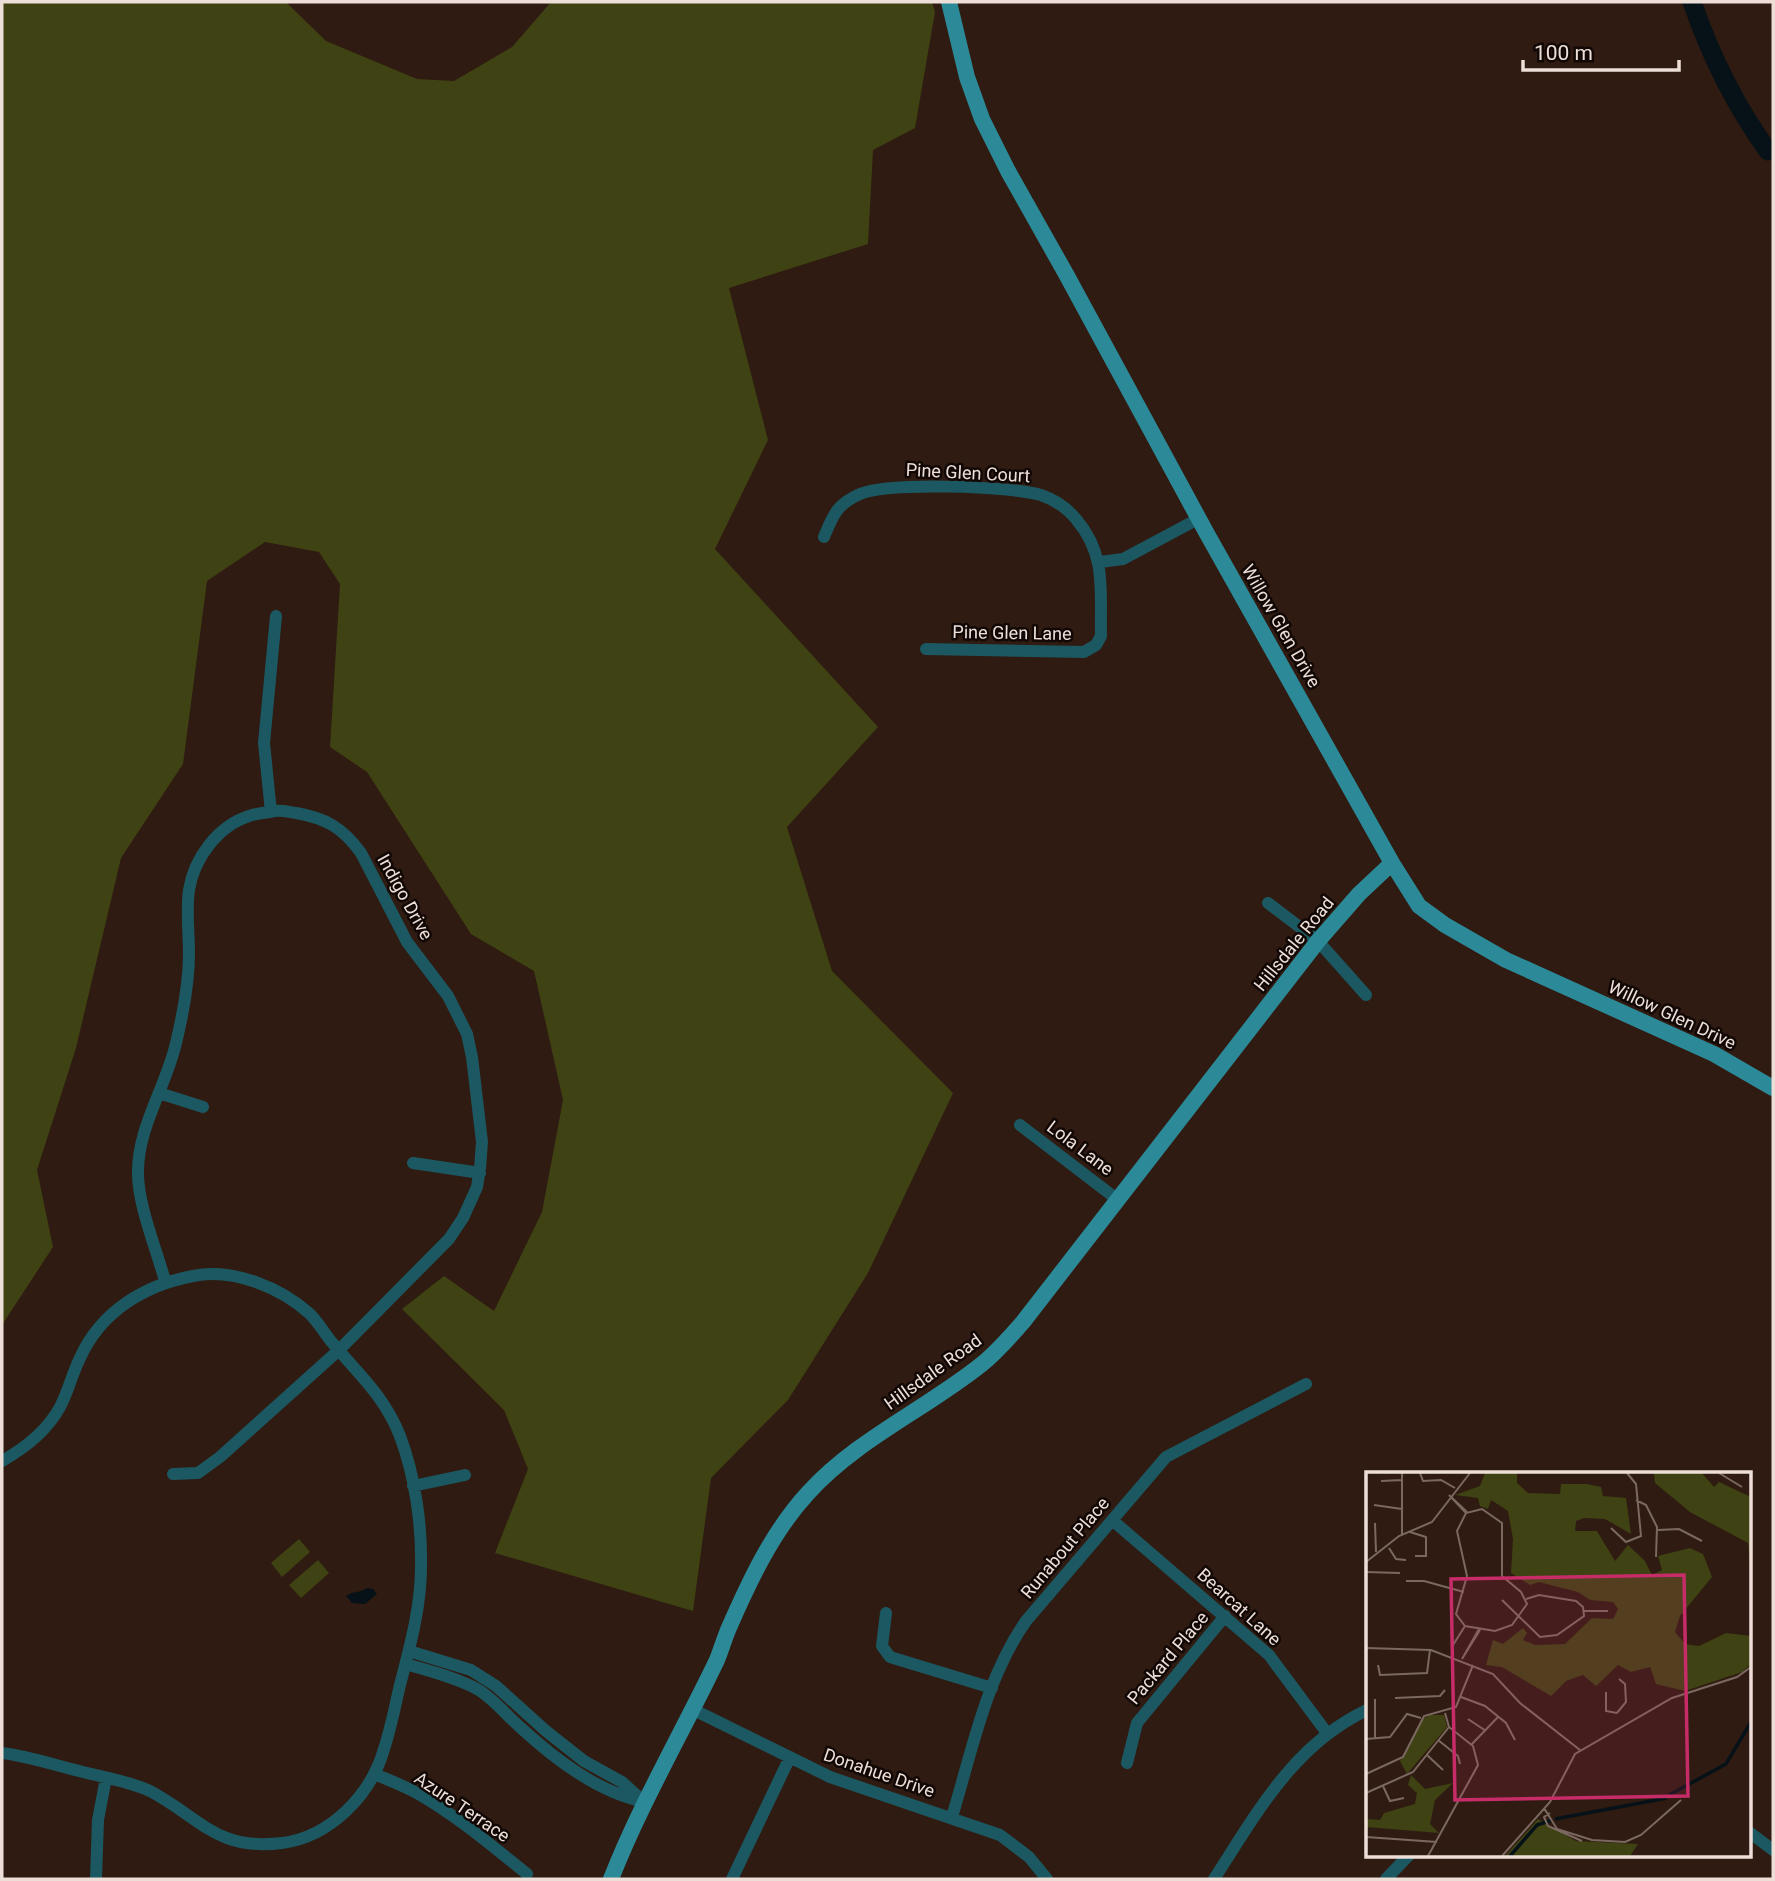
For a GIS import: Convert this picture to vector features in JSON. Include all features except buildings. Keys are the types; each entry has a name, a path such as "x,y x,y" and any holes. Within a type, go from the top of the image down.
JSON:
{"main road":[{"name":"Willow Glen Drive","path":"949,2 967,77 982,119 1008,172 1198,519 1392,863 1419,906 1445,925 1506,960 1714,1054 1773,1088"},
{"name":"Hillsdale Road","path":"611,1879 644,1802 692,1709 765,1554 783,1524 807,1493 849,1455 982,1364 1003,1344 1318,941 1359,894 1392,863"}],"street":[{"name":"Pine Glen Court","path":"824,537 836,509 866,492 896,487 1015,491 1040,495 1067,509 1081,524 1100,562"},
{"path":"1100,562 1123,559 1198,519"},
{"name":"Pine Glen Lane","path":"926,649 1084,652 1096,645 1101,636 1100,562"},
{"path":"271,812 264,743 276,616"},
{"name":"Indigo Drive","path":"166,1282 140,1196 139,1149 176,1046 185,999 189,957 188,900 196,867 207,847 231,825 251,815 280,810 317,816 334,824 354,844 407,942 448,996 467,1034 482,1142 480,1173 468,1210 449,1239 339,1350 220,1457 198,1473 173,1474"},
{"path":"1268,903 1318,941 1366,995"},
{"path":"159,1093 203,1107"},
{"name":"Lola Lane","path":"1020,1125 1118,1200"},
{"path":"413,1163 480,1173"},
{"path":"2,1461 35,1438 53,1418 61,1406 80,1357 101,1325 131,1299 166,1282 208,1274 251,1280 309,1314 377,1392 399,1434 413,1486 421,1565 419,1607 384,1751 374,1774 352,1805 334,1822 303,1838 271,1844 223,1838 203,1828 147,1790 2,1753"},
{"name":"Runabout Place","path":"952,1817 992,1688 1010,1644 1026,1621 1166,1457 1306,1384"},
{"path":"413,1486 465,1475"},
{"name":"Bearcat Lane","path":"1112,1520 1269,1655 1327,1733"},
{"path":"886,1613 882,1646 890,1657 992,1688"},
{"name":"Packard Place","path":"1127,1763 1136,1723 1225,1616"},
{"path":"407,1657 479,1690 539,1744 573,1769 626,1798 644,1802"},
{"name":"Donahue Drive","path":"692,1709 830,1777 1000,1835 1029,1857 1047,1879"},
{"path":"1214,1879 1288,1769 1327,1733 1366,1711"},
{"path":"732,1879 790,1757"},
{"name":"Azure Terrace","path":"374,1774 433,1803 470,1828 527,1874"},
{"path":"96,1879 98,1820 106,1778"},
{"path":"1750,1833 1773,1850"},
{"path":"1386,1879 1408,1856"}],"green space":[{"path":"2,2 286,2 326,41 417,79 454,81 512,47 551,2 932,2 935,12 915,128 873,150 868,244 729,288 768,440 715,549 878,727 787,827 832,971 953,1093 868,1273 788,1400 711,1478 693,1611 495,1553 528,1469 504,1410 402,1309 444,1276 494,1311 542,1212 563,1100 534,971 471,934 367,772 330,747 340,584 319,552 265,542 207,581 183,764 121,858 76,1048 37,1170 53,1247 2,1325"},
{"path":"299,1539 310,1552 282,1577 271,1563"},
{"path":"318,1560 329,1573 301,1598 289,1585"}],"shaded area":[{"path":"373,1589 377,1594 365,1604 352,1603 346,1596 362,1591"}],"waterway":[{"path":"1692,2 1724,79 1744,116 1768,151"}]}
